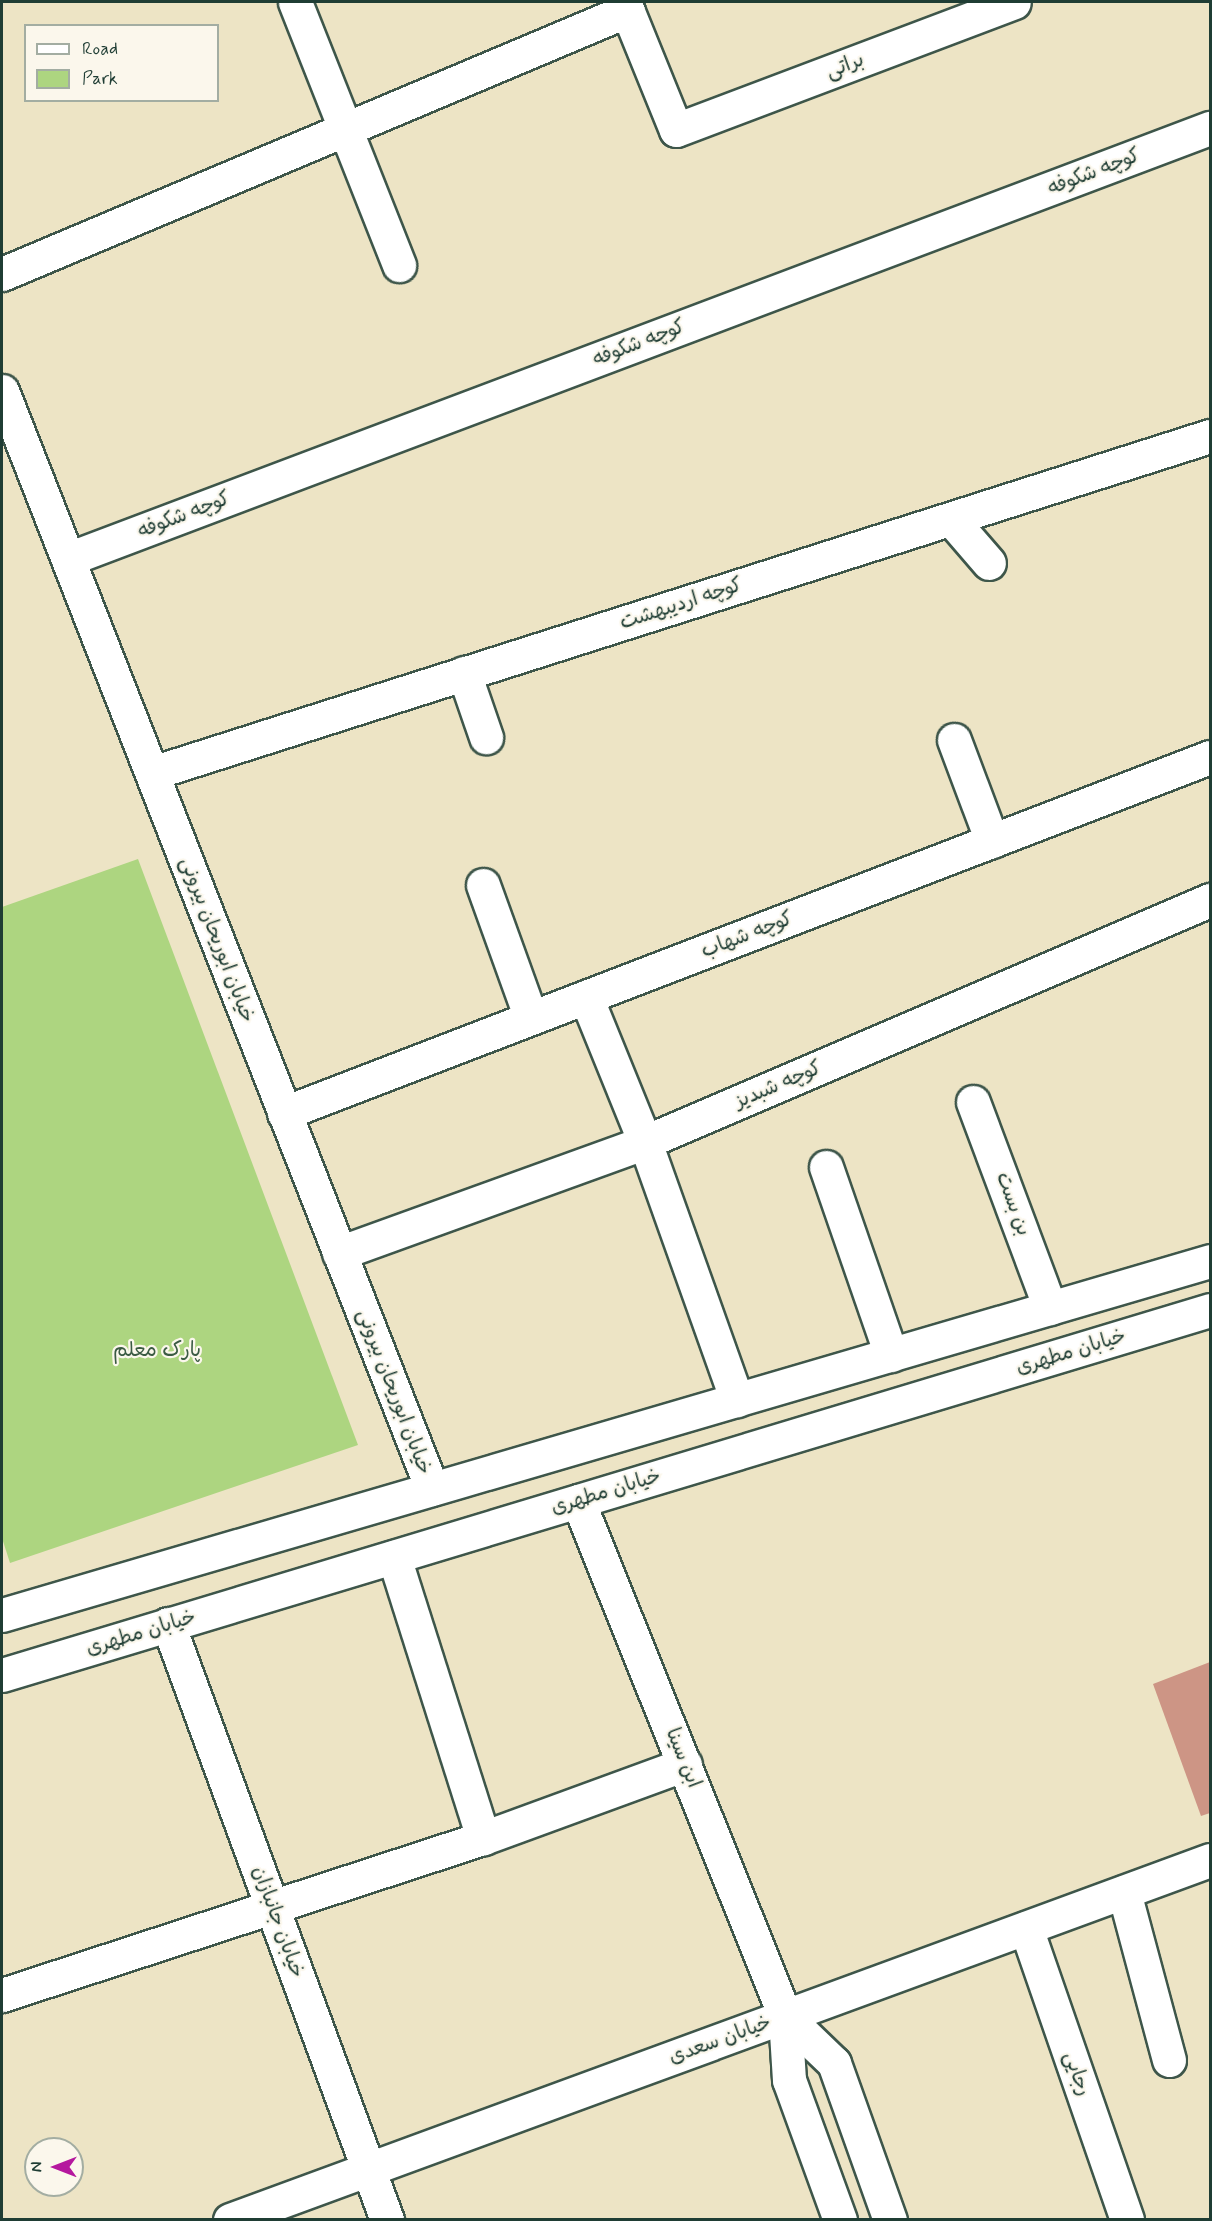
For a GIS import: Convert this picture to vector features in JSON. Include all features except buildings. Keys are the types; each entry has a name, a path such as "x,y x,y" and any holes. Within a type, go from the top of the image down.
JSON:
{"street":[{"path":"295,2 399,265"},
{"name":"براتی","path":"626,6 676,130 1014,2"},
{"path":"2,274 626,6"},
{"name":"کوچه شکوفه","path":"68,559 1210,128"},
{"name":"خیابان ابوریحان بیرونی","path":"2,391 432,1489"},
{"name":"کوچه اردیبهشت","path":"152,773 1210,436"},
{"path":"951,519 989,563"},
{"path":"464,673 486,737"},
{"path":"954,740 992,841"},
{"name":"کوچه شهاب","path":"284,1113 1210,757"},
{"path":"483,885 531,1018"},
{"name":"کوچه شبدیز","path":"339,1253 645,1142 1210,900"},
{"path":"586,997 645,1142 737,1400"},
{"name":"بن بست","path":"973,1102 1007,1183 1050,1308"},
{"path":"826,1167 891,1355"},
{"path":"2,1615 1210,1261"},
{"name":"خیابان مطهری","path":"2,1675 1210,1310"},
{"name":"ابن سینا","path":"578,1501 785,2016 789,2080 840,2220"},
{"path":"393,1557 483,1838"},
{"name":"خیابان جانبازان","path":"168,1624 387,2220"},
{"path":"2,1995 483,1838 685,1764"},
{"name":"خیابان سعدی","path":"230,2220 1210,1860"},
{"path":"1124,1892 1169,2060"},
{"name":"رجایی","path":"1026,1928 1127,2220"},
{"name":"ابن سینا","path":"785,2016 834,2063 890,2220"}],"green space":[{"name":"پارک معلم","path":"138,859 358,1445 10,1563 2,1538 2,907"}]}
